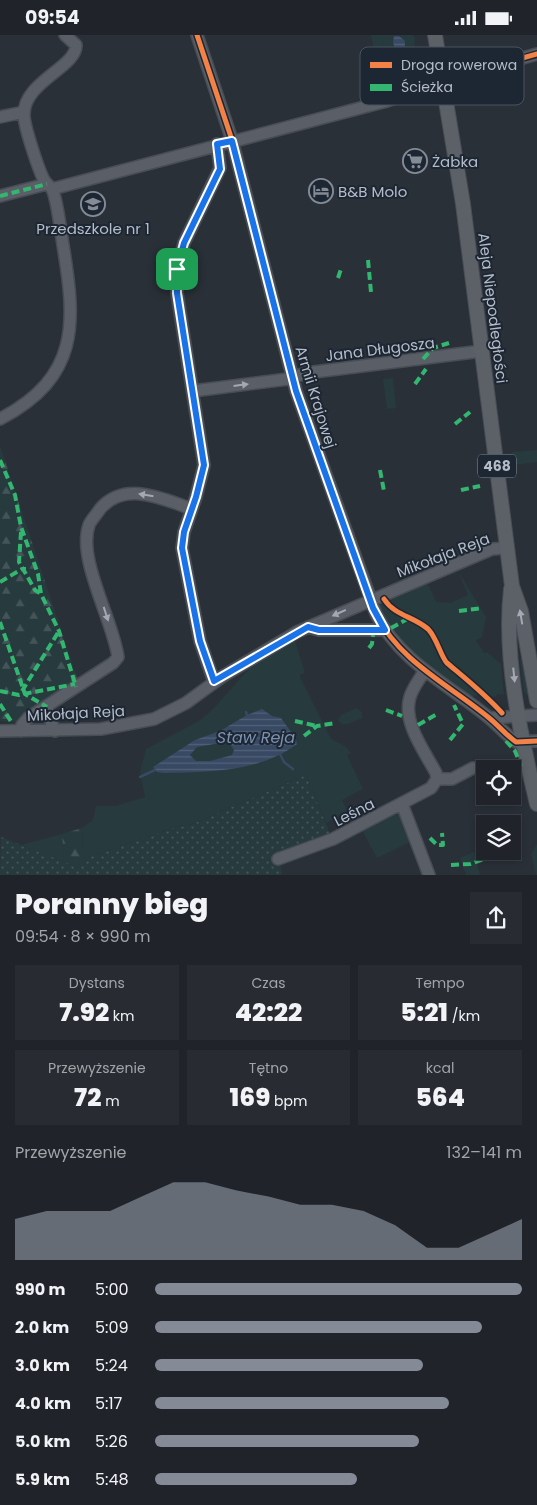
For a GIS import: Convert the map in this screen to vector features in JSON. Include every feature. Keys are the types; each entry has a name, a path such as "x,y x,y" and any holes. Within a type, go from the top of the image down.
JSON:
{"main road":[{"name":"Aleja Niepodległości","path":"447,105 482,351 512,586 520,611 537,701"},
{"name":"Aleja Niepodległości","path":"512,586 508,612 522,743 537,804"}],"street":[{"path":"0,419 22,407 38,395 59,365 70,331 72,309 68,274 50,187 39,167 24,112 30,97 37,87 74,53 76,45 65,35"},
{"name":"Armii Krajowej","path":"197,35 232,141 292,377 370,600 385,630 401,649 425,670 490,718 510,738 522,743"},
{"path":"524,58 537,54"},
{"path":"0,196 50,187 372,105"},
{"path":"0,117 24,112"},
{"path":"214,681 200,641 182,548 184,532 204,465 177,293 177,269 184,243 220,169 217,144"},
{"name":"Jana Długosza","path":"193,391 292,377 306,373 482,351"},
{"path":"21,731 22,725 28,718 113,663 118,657 88,558 89,524 102,507 122,495 137,493 155,496 192,509"},
{"name":"Mikołaja Reja","path":"0,731 101,729 142,723 175,709 214,681 308,627 492,549 507,547"},
{"path":"308,627 319,630 385,630"},
{"path":"425,670 411,693 408,709 410,721 436,773 437,779"},
{"path":"47,707 55,731"},
{"path":"490,718 537,715"},
{"path":"522,743 537,741"},
{"name":"Leśna","path":"278,859 333,839 431,788 437,779 452,779 473,768"},
{"path":"402,804 430,875"}],"green space":[{"path":"371,35 382,35 383,47 374,47"},
{"path":"382,35 413,35 415,39 415,47 383,47"},
{"path":"393,378 396,408 387,409 383,379"},
{"path":"0,446 78,681 18,722 0,721"},
{"path":"537,450 537,462 514,465 512,452"},
{"path":"458,571 486,617 482,637 476,640 484,653 487,652 501,664 504,695 497,694 496,697 479,695 471,697 431,668 400,641 389,627 382,613 381,601 422,584 423,586 428,584 436,602 450,603 468,595"},
{"path":"295,641 305,673 300,675 300,677 331,739 345,746 351,753 347,755 363,789 342,800 348,812 326,823 306,775 188,826 176,827 90,857 83,857 82,828 93,820 96,806 116,806 145,797 140,772 146,749 199,721 213,709 245,673 267,656"},
{"path":"522,657 529,696 524,692 520,659"},
{"path":"356,708 362,712 362,718 348,724 342,724 338,720 341,715"},
{"path":"306,775 331,836 280,863 282,875 0,875 1,837 80,868 90,857 176,827 188,826"},
{"path":"396,814 399,815 410,842 377,858 362,830"},
{"path":"82,828 83,857 90,857 80,868 64,862 62,834"},
{"path":"62,834 64,862 21,845"},
{"path":"537,844 537,875 536,875 531,854"},
{"path":"476,851 480,875 466,875 460,858"}],"water":[{"path":"394,36 399,36 405,41 405,47 395,47"},
{"name":"Staw Reja","path":"262,709 272,716 281,718 291,732 288,736 289,739 296,739 297,744 267,760 233,769 164,773 157,772 153,767 195,740 220,731 247,715","holes":["220,743 230,744 234,750 232,755 210,761 196,761 190,755 197,747"]}],"waterway":[{"path":"280,754 284,762 293,769"},
{"path":"140,777 155,770"}],"marked path":[{"path":"0,196 47,184"},
{"path":"368,260 371,292"},
{"path":"338,278 341,269"},
{"path":"423,359 433,348 449,343"},
{"path":"415,384 426,369"},
{"path":"455,424 470,412"},
{"path":"0,460 15,495 21,527 38,574 41,594 59,631 76,687"},
{"path":"380,470 384,491"},
{"path":"461,490 480,486"},
{"path":"21,532 19,562 35,590 41,594"},
{"path":"0,582 22,569 26,569"},
{"path":"459,611 482,608"},
{"path":"391,628 411,617"},
{"path":"0,622 25,694 47,707"},
{"path":"22,691 59,631"},
{"path":"369,648 372,644 373,635"},
{"path":"0,691 19,695 75,684"},
{"path":"0,704 12,723"},
{"path":"450,740 463,724 454,705"},
{"path":"386,710 402,716"},
{"path":"418,725 437,714"},
{"path":"295,721 317,726"},
{"path":"304,736 317,726 335,723"},
{"path":"506,741 515,751 519,760"},
{"path":"430,838 437,845 443,845 442,833"},
{"path":"451,865 470,864 481,860"}],"cycle path":[{"path":"197,35 232,140 296,391 376,614 386,631 411,659 473,705 512,739 516,742 537,741"},
{"path":"524,58 537,54"},
{"path":"384,599 393,609 428,629 447,663 502,713"}],"place":[{"name":"Żabka","path":"415,161"},
{"name":"B&B Molo","path":"321,191"},
{"name":"Przedszkole nr 1","path":"93,204"}],"route":[{"path":"232,141 296,391 373,608 385,630 319,630 308,627 249,659 214,681 211,676 200,641 182,548 184,532 204,471 204,465 177,293 177,269 178,258 189,229 220,169 221,161 217,144 232,141"}]}
